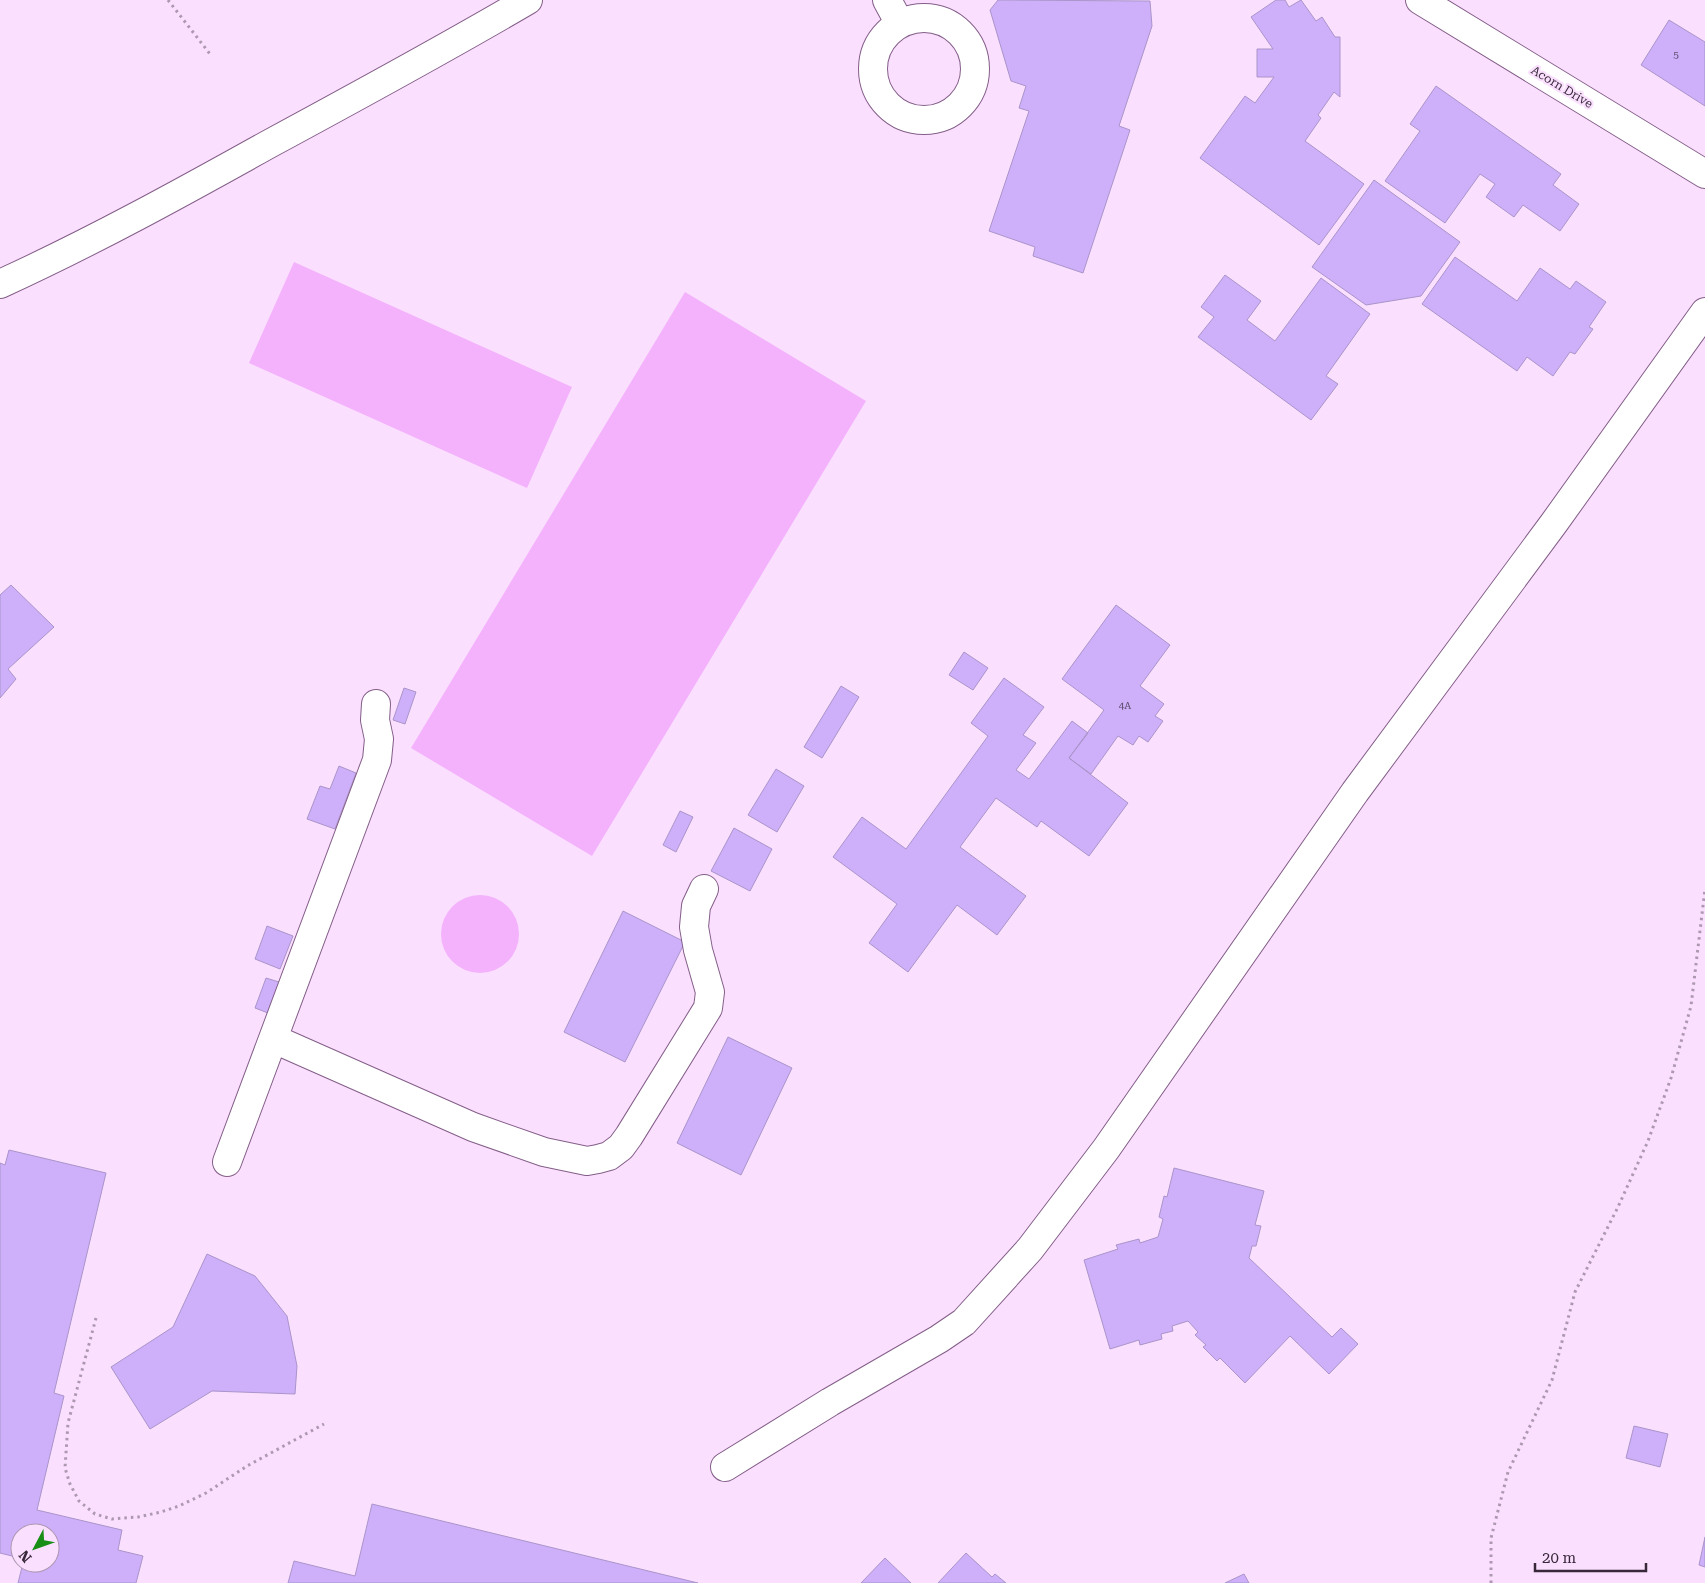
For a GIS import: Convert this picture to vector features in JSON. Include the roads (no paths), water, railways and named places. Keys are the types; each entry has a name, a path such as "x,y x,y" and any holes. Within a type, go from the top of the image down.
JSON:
{"street":[{"path":"0,284 66,253 206,179 449,46 528,0"},
{"path":"887,0 900,24"},
{"name":"Acorn Drive","path":"1420,0 1705,174"},
{"path":"725,1467 830,1402 939,1339 964,1322 1030,1248 1106,1149 1355,792 1554,523 1705,312"},
{"path":"227,1162 377,760 380,739 375,720 376,704"},
{"path":"274,1039 473,1127 544,1152 588,1161 609,1156 621,1147 629,1136 708,1008 710,992 698,950 694,927 696,906 704,889"}]}
